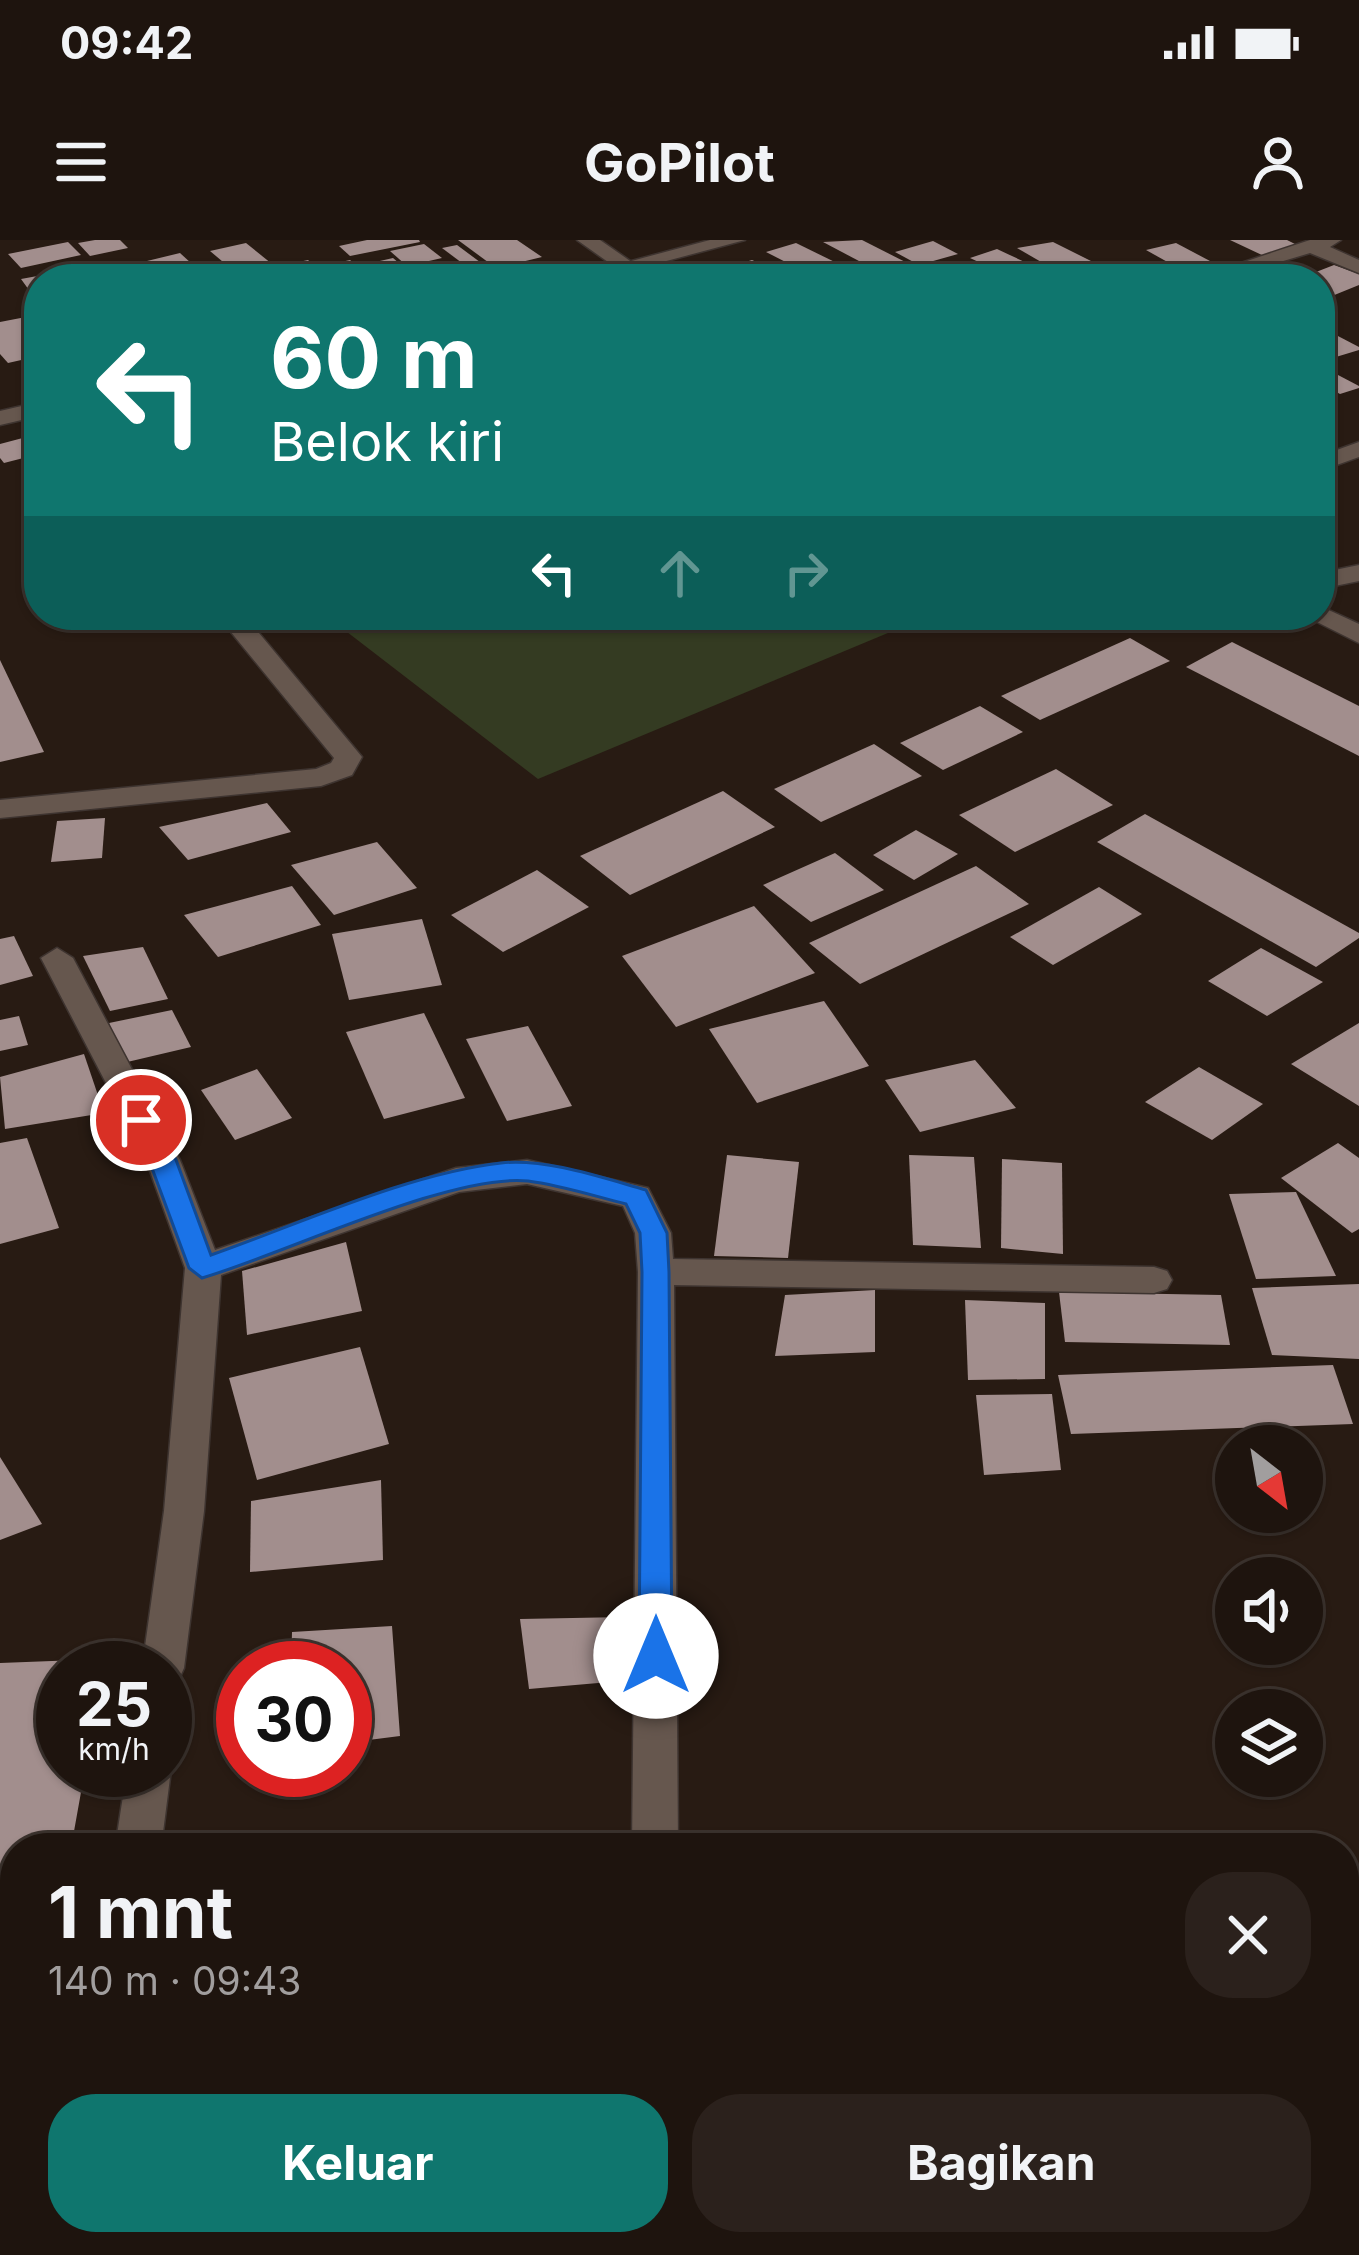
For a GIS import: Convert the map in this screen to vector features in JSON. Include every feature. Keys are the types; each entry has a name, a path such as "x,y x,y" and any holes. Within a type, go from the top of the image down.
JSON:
{"street":[{"path":"587,240 619,264"},
{"path":"635,264 735,240"},
{"path":"1252,264 1321,243 1359,266"},
{"path":"0,809 321,777 342,769 348,757 242,630"},
{"path":"56,958 163,1160 202,1268 184,1511 167,1641"},
{"path":"202,1268 456,1180 527,1172 637,1197 653,1233 656,1272 656,1833"},
{"path":"656,1272 1154,1280"},
{"path":"140,1833 145,1797"}],"green space":[{"path":"344,630 895,630 538,779"}],"building":[{"path":"120,240 128,248 90,256 78,243"},
{"path":"367,240 420,242 350,256 339,246"},
{"path":"458,240 517,240 542,257 513,264 491,264"},
{"path":"862,240 909,264 865,264 823,242"},
{"path":"1230,240 1287,240 1299,246 1264,256"},
{"path":"933,241 958,254 917,264 895,252"},
{"path":"68,242 81,255 21,268 8,254"},
{"path":"1053,242 1091,261 1045,264 1017,248"},
{"path":"246,243 272,264 225,264 210,251"},
{"path":"796,243 839,264 790,264 766,252"},
{"path":"1176,243 1210,261 1171,264 1146,250"},
{"path":"424,244 442,258 405,264 390,251"},
{"path":"457,245 483,264 463,264 442,248"},
{"path":"997,249 1029,264 983,264 970,258"},
{"path":"180,253 192,264 150,264 147,261"},
{"path":"393,258 400,264 372,264"},
{"path":"1335,265 1359,274 1359,285 1335,295"},
{"path":"24,317 24,359 8,363 0,354 0,322"},
{"path":"1335,335 1359,347 1359,350 1335,357"},
{"path":"1335,376 1359,388 1340,394 1335,391"},
{"path":"24,438 24,458 4,463 0,444"},
{"path":"1130,638 1170,661 1040,720 1001,696"},
{"path":"1232,642 1359,706 1359,756 1186,667"},
{"path":"0,660 44,752 0,762"},
{"path":"980,706 1023,732 943,770 900,743"},
{"path":"874,744 922,776 821,822 774,789"},
{"path":"1056,769 1113,805 1015,852 959,815"},
{"path":"723,791 775,827 630,895 580,856"},
{"path":"267,803 291,832 188,860 159,827"},
{"path":"1145,814 1359,933 1359,938 1316,967 1097,842"},
{"path":"105,818 102,858 51,862 57,821"},
{"path":"916,830 958,854 914,880 873,855"},
{"path":"377,842 417,888 334,915 291,865"},
{"path":"835,853 884,890 811,922 763,885"},
{"path":"976,866 1029,904 860,984 809,943"},
{"path":"537,870 589,907 503,952 451,915"},
{"path":"292,886 321,925 218,957 184,915"},
{"path":"1099,887 1142,914 1053,965 1010,937"},
{"path":"754,906 815,973 676,1027 622,956"},
{"path":"422,919 442,985 349,1000 332,934"},
{"path":"14,936 33,976 0,985 0,939"},
{"path":"143,947 168,999 110,1011 83,956"},
{"path":"1261,948 1323,982 1267,1016 1208,981"},
{"path":"824,1001 869,1066 757,1103 709,1029"},
{"path":"172,1010 191,1047 123,1063 109,1023"},
{"path":"424,1013 465,1098 384,1119 346,1032"},
{"path":"19,1016 28,1045 0,1051 0,1020"},
{"path":"1359,1023 1359,1106 1291,1064"},
{"path":"528,1026 572,1106 507,1121 466,1039"},
{"path":"84,1054 104,1113 5,1129 0,1077"},
{"path":"975,1060 1016,1108 920,1132 885,1080"},
{"path":"1199,1067 1263,1104 1212,1140 1145,1102"},
{"path":"257,1069 292,1118 235,1140 201,1090"},
{"path":"27,1138 59,1228 0,1244 0,1143"},
{"path":"1338,1143 1359,1158 1359,1229 1352,1233 1281,1178"},
{"path":"727,1155 799,1162 788,1258 714,1256"},
{"path":"909,1155 974,1157 981,1248 913,1245"},
{"path":"1002,1159 1062,1163 1063,1254 1001,1248"},
{"path":"1296,1192 1336,1276 1256,1279 1229,1194"},
{"path":"346,1242 362,1311 247,1335 242,1271"},
{"path":"1359,1284 1359,1359 1272,1355 1252,1288"},
{"path":"875,1290 875,1352 775,1356 785,1295"},
{"path":"1059,1292 1221,1295 1230,1345 1065,1342"},
{"path":"965,1300 1045,1303 1045,1379 968,1380"},
{"path":"360,1347 389,1444 257,1480 229,1378"},
{"path":"1333,1365 1353,1424 1215,1425 1215,1429 1071,1434 1058,1375"},
{"path":"1052,1394 1061,1470 984,1475 976,1395"},
{"path":"0,1457 42,1524 0,1540"},
{"path":"381,1480 383,1560 250,1572 251,1501"},
{"path":"625,1617 633,1680 529,1689 520,1619"},
{"path":"392,1626 400,1736 372,1740 372,1641 292,1641 292,1632"},
{"path":"36,1662 36,1797 80,1797 74,1833 0,1833 0,1663"}],"route":[{"path":"141,1120 163,1160 202,1268 424,1190 500,1172 527,1172 628,1191 637,1197 653,1233 656,1272 656,1656"}]}
